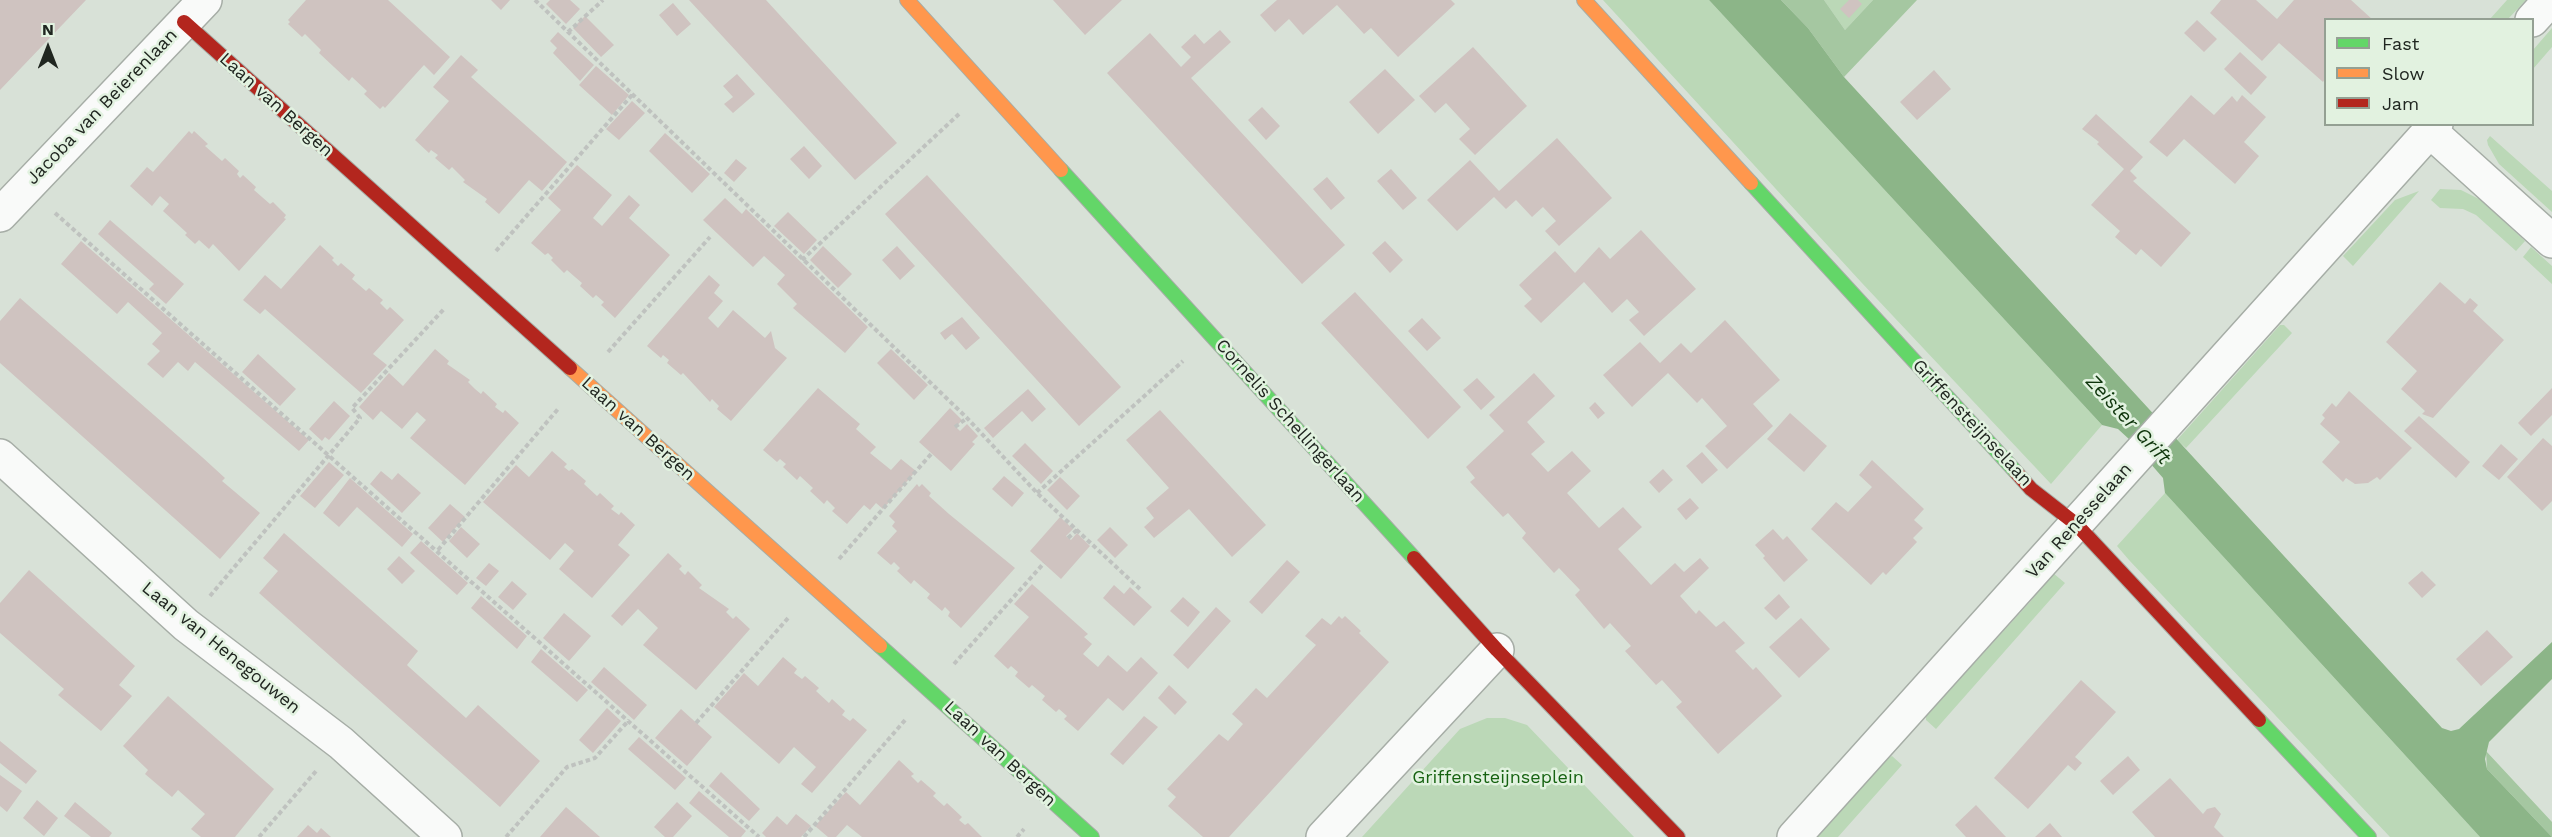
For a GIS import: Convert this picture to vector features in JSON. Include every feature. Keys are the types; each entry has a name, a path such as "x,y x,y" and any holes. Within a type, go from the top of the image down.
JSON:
{"street":[{"name":"Cornelis Schellingerlaan","path":"907,0 1497,650 1678,837"},
{"name":"Griffensteijnselaan","path":"1584,0 2031,489 2076,524 2369,837"},
{"path":"2534,18 2550,0"},
{"name":"Jacoba van Beierenlaan","path":"0,215 194,11"},
{"name":"Laan van Bergen","path":"194,11 470,280 931,690 1092,837"},
{"name":"Van Renesselaan","path":"1794,837 2433,128"},
{"path":"2433,128 2552,241"},
{"name":"Laan van Henegouwen","path":"0,456 186,625 341,742 445,837"},
{"path":"1323,837 1497,650"}],"path":[{"path":"535,0 967,418 1037,494 1142,591"},
{"path":"568,32 603,0"},
{"path":"802,260 987,86"},
{"path":"186,625 328,453 360,418 352,408 470,280 632,95"},
{"path":"25,187 670,754 759,837"},
{"path":"438,550 583,380 710,237"},
{"path":"1037,494 1196,349 1210,333"},
{"path":"955,427 967,418"},
{"path":"696,723 932,453"},
{"path":"1068,538 1077,530"},
{"path":"804,837 1044,563"},
{"path":"506,837 567,767 595,758 629,720"},
{"path":"259,837 341,742"}],"green space":[{"path":"1603,0 1709,0 2102,425 2051,484 1861,282"},
{"path":"1824,0 1873,0 1845,30"},
{"path":"2507,0 2526,0 2509,18 2491,18"},
{"path":"2552,28 2552,47 2534,68 2534,49"},
{"path":"2490,136 2552,191 2552,212 2499,164 2488,145 2487,140"},
{"path":"2440,189 2461,190 2481,200 2525,241 2516,251 2476,215 2463,209 2440,208 2431,200"},
{"path":"2419,191 2353,266 2343,256 2395,200"},
{"path":"2531,247 2552,266 2552,284 2523,257"},
{"path":"2280,325 2284,325 2292,333 2186,448 2177,440"},
{"path":"2165,493 2480,837 2390,837 2129,560 2117,546"},
{"path":"2053,573 2065,583 1936,729 1926,720 1926,716 2030,602"},
{"name":"Griffensteijnseplein","path":"1487,718 1505,718 1527,725 1634,837 1362,837 1460,729"},
{"path":"1892,756 1902,765 1838,837 1816,837 1888,758"}],"shaded area":[{"path":"1781,0 1824,0 1845,30 1873,0 1917,0 1844,77 1808,28"},
{"path":"2486,751 2552,822 2552,837 2487,769"}],"water":[{"name":"Zeister Grift","path":"1709,0 1781,0 1808,28 1844,77 2442,728 2451,731 2459,729 2552,642 2552,679 2489,742 2485,759 2487,769 2552,837 2480,837 2165,493 2163,478 2130,440 2118,429 2102,425"}],"building":[{"path":"0,0 86,0 0,90"},
{"path":"306,0 388,0 450,57 434,75 424,65 385,108 383,106 380,109 364,94 367,91 352,77 349,81 319,53 321,50 305,34 302,37 288,24 290,22 288,20"},
{"path":"491,0 510,0 501,10"},
{"path":"550,0 570,0 580,9 566,24 546,4"},
{"path":"689,0 766,0 897,143 855,180"},
{"path":"1053,0 1122,0 1085,35"},
{"path":"1277,0 1451,0 1455,4 1398,57 1371,28 1364,34 1337,5 1303,35 1289,19 1275,32 1260,15"},
{"path":"1849,0 1858,0 1862,4 1849,18 1840,9"},
{"path":"2221,0 2256,0 2277,19 2294,0 2351,0 2371,18 2324,18 2323,82 2279,43 2262,61 2210,13"},
{"path":"673,3 691,24 677,36 659,15"},
{"path":"585,16 614,45 601,57 573,28"},
{"path":"2197,20 2217,39 2204,52 2184,33"},
{"path":"1220,30 1231,42 1191,78 1345,245 1302,284 1107,73 1150,33 1181,67 1191,57 1181,47 1195,34 1204,44"},
{"path":"558,32 594,65 580,81 553,53 557,48 550,41"},
{"path":"1473,47 1527,106 1475,155 1459,139 1470,129 1446,103 1435,113 1419,96"},
{"path":"2240,52 2267,77 2251,95 2224,69"},
{"path":"461,55 478,70 471,77 567,162 542,191 529,180 499,214 485,202 487,199 463,182 465,180 452,167 449,170 435,158 438,155 431,150 429,153 415,140 449,101 433,87"},
{"path":"596,66 629,95 612,115 579,85"},
{"path":"1385,69 1415,100 1378,134 1349,102"},
{"path":"1934,70 1951,89 1917,120 1900,102"},
{"path":"737,74 755,94 733,113 724,104 733,97 723,86"},
{"path":"2191,95 2214,115 2232,96 2237,102 2242,95 2266,117 2244,142 2259,156 2235,184 2184,139 2167,157 2149,142"},
{"path":"632,101 645,113 619,140 606,129"},
{"path":"1262,107 1280,126 1266,140 1248,120"},
{"path":"2096,114 2143,157 2130,171 2137,178 2133,181 2191,233 2161,267 2141,249 2136,255 2115,237 2120,231 2091,205 2124,169 2097,144 2099,142 2082,129"},
{"path":"189,131 192,134 194,131 208,144 205,146 222,161 225,158 239,171 237,174 240,178 243,175 256,187 254,190 270,204 273,202 286,215 284,218 286,219 239,271 213,244 209,249 199,240 195,244 185,235 187,233 163,211 169,204 160,196 152,206 130,186 147,167 153,172"},
{"path":"665,133 710,174 692,193 649,151"},
{"path":"1557,138 1612,198 1559,246 1545,231 1556,221 1543,207 1532,217 1516,200 1506,209 1494,197 1457,231 1427,200 1470,160 1499,191"},
{"path":"804,146 822,166 809,179 790,159"},
{"path":"736,159 747,168 734,182 724,173"},
{"path":"577,165 612,195 593,218 602,226 629,195 640,205 629,218 670,255 615,318 601,305 604,302 596,295 593,298 580,286 582,283 567,270 564,273 551,260 553,258 548,253 545,255 531,243 561,210 548,198"},
{"path":"1391,169 1417,198 1403,210 1377,181"},
{"path":"927,175 1121,387 1079,426 885,214"},
{"path":"1327,177 1345,198 1331,210 1313,189"},
{"path":"725,198 742,214 746,209 868,327 845,353 793,308 797,304 777,284 785,275 764,256 753,267 703,220"},
{"path":"788,212 817,240 804,254 774,226"},
{"path":"110,220 184,284 166,304 149,289 154,284 98,234"},
{"path":"1641,230 1696,289 1644,336 1629,320 1639,312 1627,299 1612,313 1584,282 1541,323 1524,306 1532,299 1519,285 1555,251 1575,273 1599,247 1610,259"},
{"path":"81,241 309,440 299,451 195,362 188,371 178,362 163,378 147,364 160,351 152,344 162,333 128,302 117,314 61,264"},
{"path":"1385,241 1403,260 1390,273 1372,253"},
{"path":"320,245 334,258 332,260 338,266 341,263 355,275 352,279 366,291 369,288 383,300 380,303 387,310 390,307 404,320 373,354 387,365 361,393 265,309 260,314 243,300 265,275 281,289"},
{"path":"823,246 852,274 838,288 810,260"},
{"path":"897,246 915,266 900,280 882,260"},
{"path":"709,275 720,285 714,293 723,301 708,318 718,328 733,310 765,338 771,331 775,348 787,358 731,421 717,409 719,406 712,399 710,402 683,373 681,375 667,363 669,360 663,355 661,358 647,346"},
{"path":"2440,282 2465,304 2470,298 2478,305 2473,311 2504,340 2433,418 2422,414 2425,411 2401,389 2417,371 2386,342"},
{"path":"1355,292 1461,407 1428,439 1321,323"},
{"path":"20,298 202,457 225,478 222,481 260,513 220,559 0,363 0,321"},
{"path":"962,317 980,338 966,350 952,334 945,340 940,333"},
{"path":"1422,318 1441,338 1427,351 1408,331"},
{"path":"1725,320 1780,380 1753,404 1773,426 1727,469 1705,446 1727,426 1702,398 1697,403 1668,373 1632,407 1603,375 1640,342 1660,363 1681,343 1691,353"},
{"path":"435,349 449,361 447,364 470,380 468,382 475,389 481,394 483,391 497,404 495,407 503,413 505,410 519,423 465,485 410,438 426,420 417,412 402,429 381,411 373,420 359,407 389,373 403,386"},
{"path":"891,349 928,385 914,400 877,363"},
{"path":"258,354 296,389 280,406 242,372"},
{"path":"1534,373 1555,396 1527,422 1545,442 1531,454 1548,472 1572,451 1591,471 1567,493 1599,528 1623,507 1642,527 1618,549 1651,585 1675,563 1684,572 1700,558 1709,568 1680,596 1696,614 1699,610 1716,627 1724,621 1745,643 1735,651 1753,670 1756,667 1782,696 1718,754 1676,707 1682,702 1662,680 1656,685 1625,651 1631,646 1610,623 1604,629 1575,595 1580,590 1559,568 1554,573 1522,538 1526,533 1508,513 1503,517 1470,482 1475,478 1466,467 1504,431 1489,415"},
{"path":"1477,378 1495,397 1481,410 1463,390"},
{"path":"818,388 860,424 856,429 876,447 870,453 891,470 901,459 916,471 883,509 876,503 870,510 864,505 847,524 832,511 835,508 827,500 824,504 810,491 813,488 800,476 797,480 783,467 786,464 780,459 777,462 763,450"},
{"path":"2552,388 2552,415 2531,436 2518,423"},
{"path":"1028,389 1046,409 1032,422 1022,411 993,438 984,428"},
{"path":"2349,391 2412,448 2380,480 2377,477 2368,483 2355,484 2346,478 2343,482 2322,462 2340,442 2320,424 2325,418 2322,415 2332,403 2336,407"},
{"path":"334,401 350,416 329,440 325,437 322,441 309,429"},
{"path":"1595,402 1605,413 1598,419 1589,408"},
{"path":"950,408 962,420 956,427 960,431 967,424 978,436 972,442 975,444 951,471 919,442"},
{"path":"1160,410 1266,525 1232,557 1189,509 1154,538 1144,527 1154,518 1146,508 1169,488 1126,440"},
{"path":"1790,413 1827,446 1804,472 1767,439"},
{"path":"2419,416 2470,462 2456,478 2404,431"},
{"path":"2543,438 2552,446 2552,501 2542,511 2507,477"},
{"path":"1025,443 1053,471 1041,484 1012,456"},
{"path":"2501,444 2518,459 2499,480 2482,466"},
{"path":"552,451 567,464 564,467 569,471 572,469 586,481 584,484 597,496 600,493 614,506 611,509 619,515 621,512 635,525 618,545 630,555 592,598 559,569 574,551 565,543 550,560 483,502 516,465 529,477"},
{"path":"1702,452 1718,470 1702,484 1686,466"},
{"path":"1872,460 1924,509 1914,520 1923,528 1913,538 1917,542 1886,575 1883,572 1871,585 1811,529 1836,502 1848,512 1872,487 1859,475"},
{"path":"329,462 344,475 315,508 300,496"},
{"path":"1663,469 1673,480 1659,493 1649,482"},
{"path":"381,471 392,480 398,473 421,493 402,513 370,484"},
{"path":"1004,476 1024,493 1012,507 992,489"},
{"path":"1060,477 1080,496 1067,510 1047,490"},
{"path":"350,478 413,534 402,547 357,507 339,527 323,513"},
{"path":"917,484 919,487 922,484 931,493 929,496 1015,568 961,628 948,616 950,612 945,607 942,611 927,598 930,594 914,580 911,584 897,571 900,568 894,562 891,565 877,553 897,531 892,526 895,522 889,516"},
{"path":"1690,498 1699,508 1686,520 1677,509"},
{"path":"450,504 465,517 443,542 428,528"},
{"path":"1060,517 1073,529 1066,536 1071,540 1077,533 1090,546 1061,579 1030,551"},
{"path":"461,527 480,544 467,558 449,541"},
{"path":"1110,527 1128,545 1115,558 1097,540"},
{"path":"1773,529 1783,540 1787,536 1808,560 1784,582 1755,545"},
{"path":"284,533 418,651 407,665 466,718 478,705 540,761 500,807 259,593 278,571 263,558"},
{"path":"421,541 468,583 457,595 410,553"},
{"path":"668,553 682,566 679,569 685,575 688,571 702,585 699,588 729,609 726,612 733,619 736,616 750,629 696,690 643,645 658,628 638,609 622,626 611,616"},
{"path":"399,556 415,571 402,584 387,569"},
{"path":"1287,560 1300,572 1262,614 1249,602"},
{"path":"489,563 499,571 486,586 476,578"},
{"path":"29,570 135,666 119,685 132,696 101,731 58,695 64,689 0,633 0,603"},
{"path":"2422,571 2436,585 2422,598 2408,583"},
{"path":"512,581 527,594 513,610 498,597"},
{"path":"1032,584 1088,634 1084,637 1092,644 1083,654 1098,667 1108,655 1127,672 1141,657 1158,673 1123,711 1108,698 1078,731 1064,719 1067,716 1059,709 1056,712 1042,700 1045,696 1032,685 1029,688 1015,676 1018,672 1011,666 1008,669 994,656 1029,617 1014,604"},
{"path":"1114,585 1124,594 1130,587 1152,607 1134,626 1103,598"},
{"path":"1779,594 1790,607 1776,620 1764,608"},
{"path":"481,596 527,636 517,649 471,608"},
{"path":"1183,597 1200,612 1188,627 1170,611"},
{"path":"1216,607 1231,621 1188,669 1173,655"},
{"path":"564,613 591,636 569,661 543,638"},
{"path":"1339,616 1342,619 1345,616 1389,662 1229,837 1203,837 1168,806 1176,797 1167,789 1219,734 1228,741 1243,724 1232,714 1256,688 1267,698 1316,645 1305,636 1322,618 1331,625"},
{"path":"1801,618 1830,649 1799,678 1769,647"},
{"path":"2487,630 2513,657 2481,686 2456,659"},
{"path":"541,649 588,690 577,702 531,662"},
{"path":"783,657 797,669 794,673 802,679 805,676 819,688 816,691 829,703 832,699 845,711 842,715 850,721 853,718 867,730 812,793 801,784 816,767 794,747 779,764 714,707 744,673 758,686"},
{"path":"604,667 647,705 634,720 591,682"},
{"path":"2081,680 2116,712 2075,757 2082,763 2075,771 2068,765 2028,809 1994,778"},
{"path":"1169,685 1187,702 1175,715 1158,698"},
{"path":"168,696 274,789 235,837 201,837 191,829 205,814 178,790 172,797 145,774 148,770 123,746"},
{"path":"607,708 621,721 593,753 579,740"},
{"path":"681,709 712,737 687,766 655,738"},
{"path":"1144,716 1158,727 1123,765 1110,754"},
{"path":"639,737 686,778 675,790 628,749"},
{"path":"0,741 37,771 26,784 0,763"},
{"path":"2128,756 2140,770 2113,795 2100,781"},
{"path":"899,760 914,774 911,776 918,783 921,780 936,793 933,796 944,806 947,803 962,817 959,820 965,825 968,823 982,837 862,837 847,825 836,837 828,837 815,826 846,792 860,805"},
{"path":"721,772 760,809 749,821 709,786"},
{"path":"0,775 22,791 7,812 0,806"},
{"path":"2170,778 2203,814 2207,809 2215,807 2221,814 2214,827 2224,837 2155,837 2132,812"},
{"path":"699,791 746,831 741,837 729,837 689,803"},
{"path":"37,800 58,818 44,836 23,818"},
{"path":"75,802 112,833 109,837 91,837 64,816"},
{"path":"677,802 692,816 673,837 665,837 654,827"},
{"path":"1976,805 2006,837 1966,837 1955,825"},
{"path":"566,807 600,837 540,837"},
{"path":"796,814 811,826 801,837 766,837 762,833 777,816 787,825"},
{"path":"2050,823 2062,837 2035,837"},
{"path":"308,825 317,833 321,828 331,837 297,837"}],"traffic: fast":[{"path":"1061,170 1414,558"},
{"path":"1751,183 2016,472"},
{"path":"880,646 1092,837"},
{"path":"2259,720 2369,837"}],"traffic: slow":[{"path":"907,0 1061,170"},
{"path":"1584,0 1751,183"},
{"path":"570,368 880,646"}],"traffic: jam":[{"path":"184,22 570,368"},
{"path":"2016,472 2031,489 2076,524 2259,720"},
{"path":"1414,558 1497,650 1678,837"}]}
